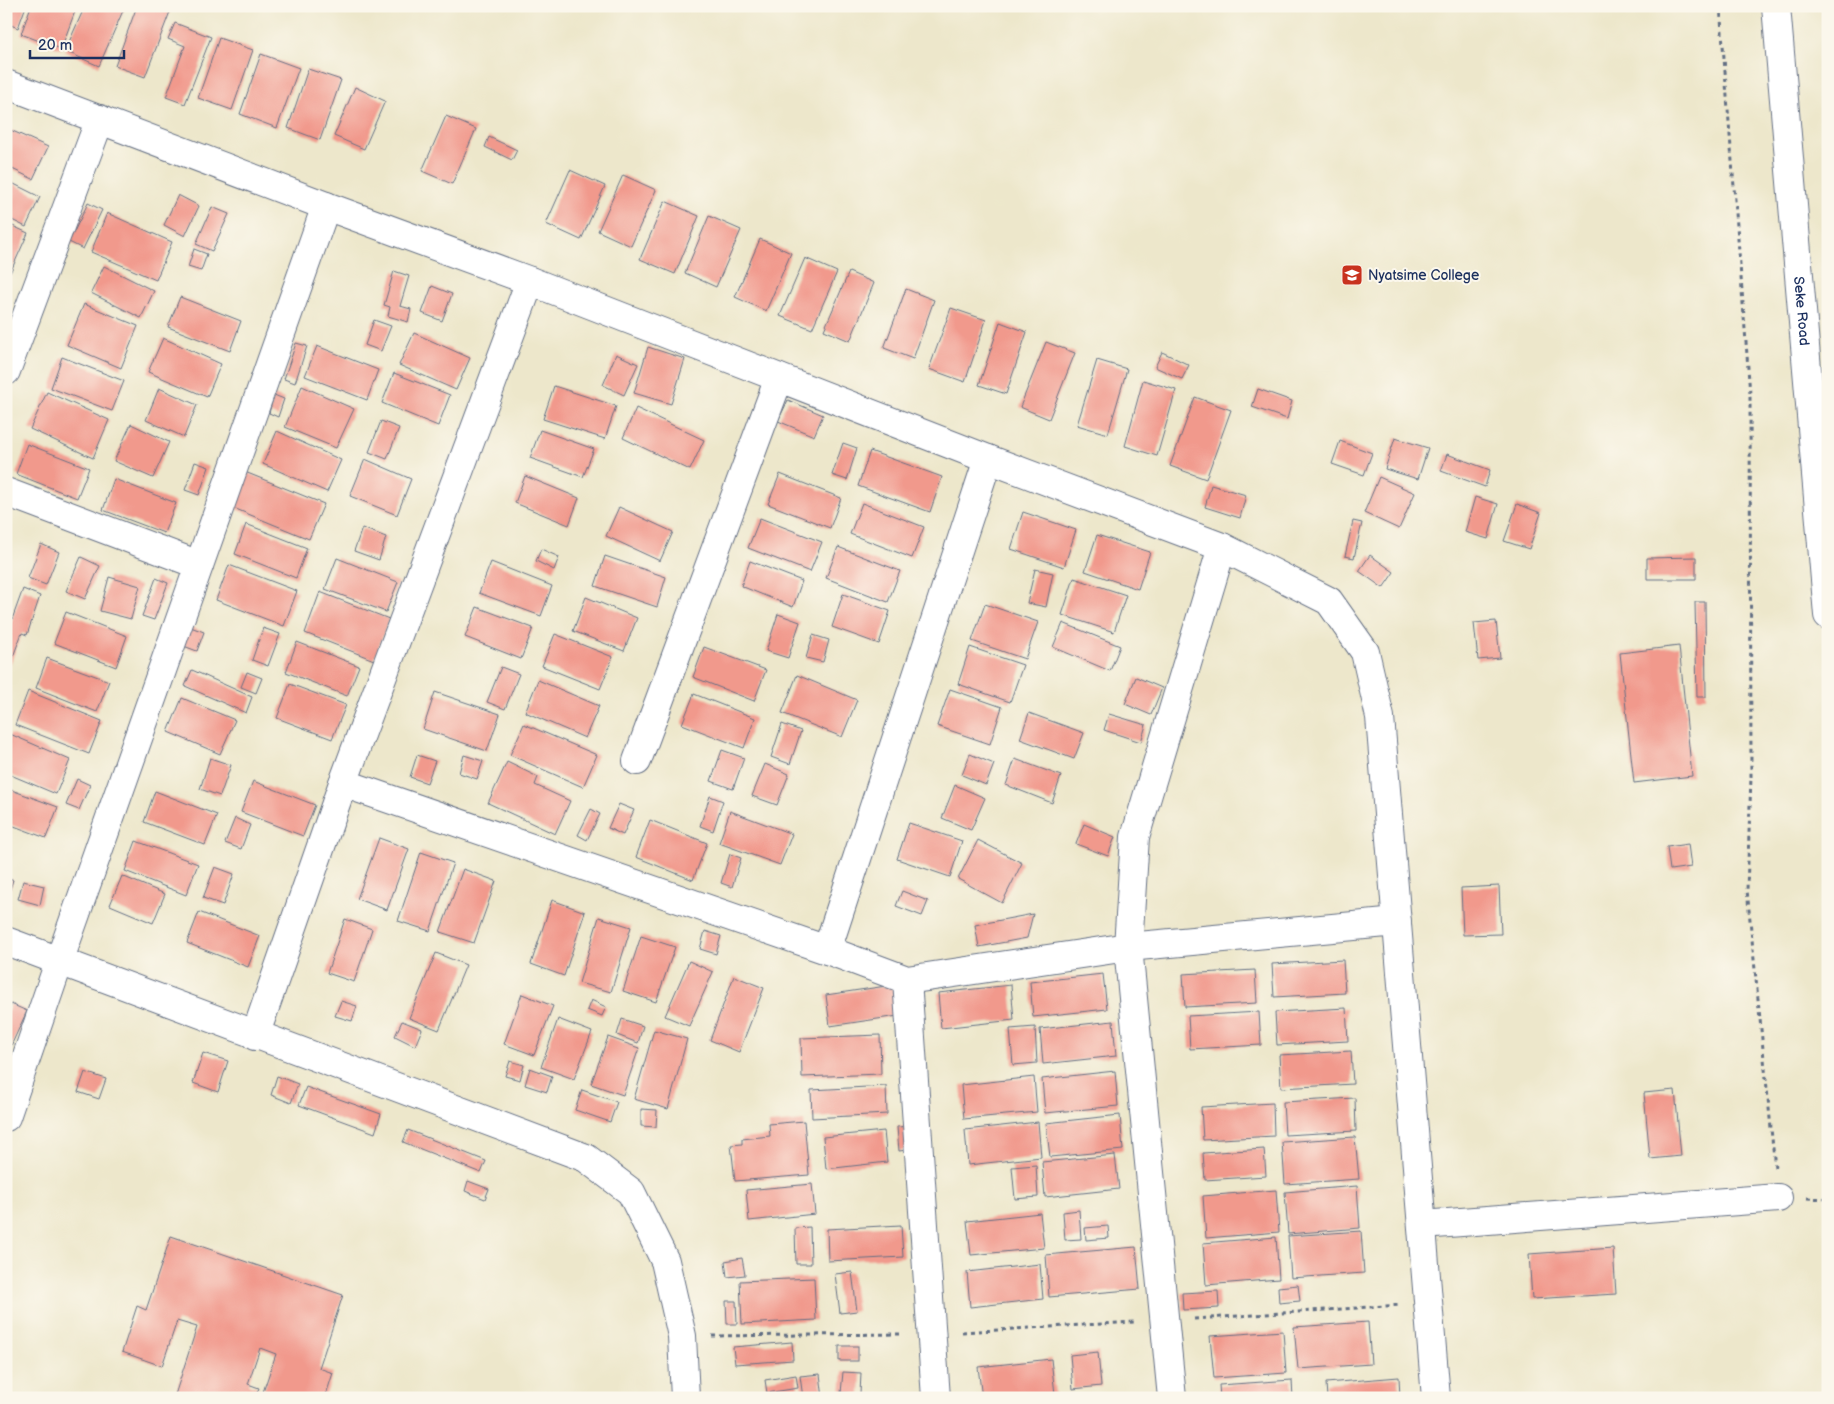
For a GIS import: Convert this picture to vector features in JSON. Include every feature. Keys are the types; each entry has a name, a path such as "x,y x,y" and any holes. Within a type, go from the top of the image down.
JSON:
{"street":[{"name":"Seke Road","path":"1776,6 1828,615"},
{"path":"6,84 326,206 530,281 988,459 1222,547 1329,601 1365,652 1380,717 1436,1398"},
{"path":"6,371 100,119"},
{"path":"6,1117 326,206"},
{"path":"255,1036 343,783 530,281"},
{"path":"637,761 779,378"},
{"path":"827,950 988,459"},
{"path":"6,492 199,565"},
{"path":"1172,1398 1128,947 1134,837 1222,547"},
{"path":"343,783 827,950 907,980 1128,947 1397,922"},
{"path":"6,941 255,1036 586,1158 631,1192 665,1261 682,1336 685,1398"},
{"path":"907,980 936,1398"},
{"path":"1422,1225 1778,1198"}],"path":[{"path":"1720,6 1750,394 1751,776 1747,890 1778,1198"},
{"path":"682,1336 930,1333 1164,1321 1428,1303"}],"building":[{"path":"6,6 26,6 18,28 6,23"},
{"path":"31,6 77,6 61,49 21,34"},
{"path":"85,6 125,6 99,66 65,51"},
{"path":"137,6 163,6 171,9 145,77 115,66"},
{"path":"175,23 211,37 185,104 166,97 185,46 168,39"},
{"path":"219,38 253,50 232,110 198,98"},
{"path":"261,54 299,68 277,128 240,114"},
{"path":"308,69 341,80 320,140 288,128"},
{"path":"355,87 385,101 364,149 334,136"},
{"path":"446,116 476,129 452,184 422,171"},
{"path":"6,128 48,147 33,179 6,166"},
{"path":"489,137 517,150 512,160 485,147"},
{"path":"570,170 605,186 581,240 546,224"},
{"path":"623,175 656,190 631,246 598,231"},
{"path":"6,180 40,197 26,227 6,217"},
{"path":"178,195 199,206 185,236 164,225"},
{"path":"665,201 699,216 675,274 640,259"},
{"path":"88,203 102,210 83,249 69,242"},
{"path":"212,207 229,214 212,251 196,244"},
{"path":"107,213 172,242 156,280 91,252"},
{"path":"709,216 741,230 716,287 685,273"},
{"path":"6,223 28,233 10,273 6,272"},
{"path":"760,239 791,253 766,311 735,297"},
{"path":"194,249 207,254 201,271 188,267"},
{"path":"805,258 837,272 812,329 780,316"},
{"path":"104,266 154,291 141,318 91,293"},
{"path":"394,271 409,276 400,306 411,309 408,322 388,316 390,307 384,305"},
{"path":"849,272 874,283 850,341 824,330"},
{"path":"432,286 452,294 442,321 422,313"},
{"path":"906,289 934,300 913,359 884,348"},
{"path":"180,297 241,321 230,351 168,327"},
{"path":"84,304 138,326 121,368 67,345"},
{"path":"951,308 986,320 965,382 929,369"},
{"path":"374,320 391,326 381,351 365,345"},
{"path":"1000,322 1027,332 1006,394 979,385"},
{"path":"414,333 470,358 456,390 399,365"},
{"path":"163,338 221,364 207,397 148,372"},
{"path":"1046,342 1075,353 1049,419 1020,407"},
{"path":"296,343 307,346 295,383 284,379"},
{"path":"317,346 378,370 367,400 305,376"},
{"path":"648,347 685,359 671,404 634,393"},
{"path":"1162,352 1189,365 1182,379 1155,367"},
{"path":"616,354 638,364 624,395 603,385"},
{"path":"62,357 124,381 112,411 51,388"},
{"path":"1097,360 1127,369 1108,434 1077,425"},
{"path":"394,373 450,395 438,426 382,403"},
{"path":"1143,380 1176,390 1157,456 1125,446"},
{"path":"302,386 354,409 336,448 285,427"},
{"path":"554,386 616,406 605,439 543,419"},
{"path":"159,388 197,405 184,437 146,420"},
{"path":"1258,389 1292,401 1287,419 1252,407"},
{"path":"47,392 109,420 93,458 30,429"},
{"path":"274,395 284,399 278,417 269,413"},
{"path":"1195,397 1231,410 1206,479 1170,466"},
{"path":"788,400 823,415 814,436 778,421"},
{"path":"636,408 704,440 690,470 623,438"},
{"path":"381,421 399,428 387,459 369,452"},
{"path":"131,424 169,442 153,478 114,461"},
{"path":"540,430 594,449 583,477 530,458"},
{"path":"277,431 341,460 327,492 263,464"},
{"path":"1395,438 1428,448 1418,479 1385,469"},
{"path":"1340,441 1372,453 1364,475 1332,464"},
{"path":"843,443 857,448 847,480 832,475"},
{"path":"27,444 89,468 77,498 16,474"},
{"path":"870,451 942,477 930,512 858,486"},
{"path":"1447,454 1490,470 1485,487 1441,471"},
{"path":"365,459 411,479 397,515 350,496"},
{"path":"195,462 209,467 199,495 185,490"},
{"path":"245,472 324,504 309,539 231,507"},
{"path":"780,474 841,498 830,528 768,504"},
{"path":"525,476 579,498 569,525 515,503"},
{"path":"1379,477 1415,493 1399,529 1364,513"},
{"path":"114,479 176,503 164,533 103,510"},
{"path":"1211,485 1246,495 1240,518 1205,507"},
{"path":"1475,497 1498,504 1488,539 1465,532"},
{"path":"862,503 924,527 912,558 850,534"},
{"path":"1517,504 1541,513 1529,549 1504,541"},
{"path":"619,507 673,532 660,561 606,536"},
{"path":"1023,512 1076,530 1064,567 1011,549"},
{"path":"760,518 822,542 810,572 748,548"},
{"path":"1353,521 1362,523 1354,558 1345,556"},
{"path":"246,524 307,548 296,578 235,554"},
{"path":"362,528 386,537 379,560 354,551"},
{"path":"1097,535 1150,552 1138,589 1085,571"},
{"path":"41,544 59,552 46,585 28,578"},
{"path":"838,547 900,571 888,602 826,578"},
{"path":"541,549 559,557 554,570 536,561"},
{"path":"1370,555 1394,572 1383,588 1359,571"},
{"path":"605,556 666,577 657,607 595,586"},
{"path":"81,557 100,566 85,599 66,591"},
{"path":"1696,557 1696,579 1647,579 1647,558"},
{"path":"337,558 398,582 386,612 325,589"},
{"path":"750,561 802,581 793,607 741,586"},
{"path":"491,562 552,586 541,616 479,593"},
{"path":"229,565 297,591 284,626 216,600"},
{"path":"1035,569 1053,573 1046,607 1027,603"},
{"path":"109,577 140,586 131,619 100,611"},
{"path":"156,578 168,583 154,620 142,616"},
{"path":"1074,578 1126,595 1114,632 1062,615"},
{"path":"23,589 40,596 27,635 22,633 9,667 6,666 6,636"},
{"path":"320,592 389,619 374,660 305,633"},
{"path":"843,594 890,611 879,644 832,627"},
{"path":"586,597 637,618 624,651 573,631"},
{"path":"1695,602 1705,602 1706,697 1697,697"},
{"path":"985,604 1038,622 1025,659 972,641"},
{"path":"477,607 533,628 521,659 465,637"},
{"path":"66,612 127,636 116,667 54,643"},
{"path":"778,614 800,622 788,658 766,651"},
{"path":"1496,621 1500,658 1478,660 1474,623"},
{"path":"1063,623 1120,646 1110,671 1053,647"},
{"path":"188,626 204,632 197,651 181,645"},
{"path":"263,628 280,634 268,666 252,660"},
{"path":"555,634 613,657 600,689 542,666"},
{"path":"813,635 829,640 823,662 806,658"},
{"path":"297,642 359,666 347,696 286,672"},
{"path":"1679,646 1692,776 1634,783 1620,653"},
{"path":"704,647 766,670 754,701 693,677"},
{"path":"970,647 1023,665 1010,702 958,684"},
{"path":"47,658 109,681 97,712 36,688"},
{"path":"501,667 519,674 505,709 487,702"},
{"path":"192,670 252,697 246,713 185,686"},
{"path":"247,672 262,678 256,693 241,687"},
{"path":"797,675 857,700 842,737 782,713"},
{"path":"1136,677 1162,688 1151,715 1125,704"},
{"path":"538,680 599,706 585,738 525,712"},
{"path":"290,684 346,705 332,739 277,718"},
{"path":"950,689 1002,707 990,744 937,726"},
{"path":"28,691 102,721 89,754 15,725"},
{"path":"435,692 500,714 487,751 423,729"},
{"path":"694,694 755,718 744,748 682,724"},
{"path":"182,698 235,720 220,754 168,732"},
{"path":"1029,713 1084,733 1074,759 1020,739"},
{"path":"1109,714 1146,725 1141,742 1104,730"},
{"path":"524,724 597,755 583,787 510,755"},
{"path":"782,724 801,731 790,764 771,757"},
{"path":"10,734 70,760 56,794 6,773 6,743"},
{"path":"722,750 744,758 733,789 711,781"},
{"path":"970,754 994,764 986,785 962,775"},
{"path":"417,755 435,761 427,783 410,777"},
{"path":"464,755 483,761 477,779 459,773"},
{"path":"210,758 231,765 220,796 200,789"},
{"path":"1015,759 1061,776 1052,803 1006,785"},
{"path":"507,762 538,777 535,785 570,801 555,834 488,803"},
{"path":"765,764 789,774 777,805 752,796"},
{"path":"77,779 90,785 79,810 66,805"},
{"path":"253,781 315,805 303,836 241,812"},
{"path":"955,785 985,798 971,830 942,818"},
{"path":"6,788 58,807 46,838 6,823"},
{"path":"155,791 217,815 205,845 144,822"},
{"path":"710,796 723,801 713,831 700,826"},
{"path":"619,804 634,810 623,835 608,828"},
{"path":"591,809 600,814 587,840 578,835"},
{"path":"730,811 792,834 780,865 719,843"},
{"path":"235,818 250,825 241,849 225,843"},
{"path":"650,820 707,843 693,880 636,857"},
{"path":"909,823 962,841 950,877 897,859"},
{"path":"1084,824 1115,837 1108,856 1076,844"},
{"path":"379,838 409,849 387,910 357,899"},
{"path":"978,840 1022,863 1002,903 958,879"},
{"path":"136,841 198,864 186,895 125,871"},
{"path":"1688,844 1691,867 1670,870 1667,847"},
{"path":"421,852 453,863 430,931 398,921"},
{"path":"730,854 741,858 732,887 721,883"},
{"path":"215,867 234,874 223,905 203,898"},
{"path":"463,869 496,881 474,943 440,932"},
{"path":"122,876 165,894 153,923 110,905"},
{"path":"6,878 13,880 8,895 6,895"},
{"path":"23,881 44,886 40,905 18,899"},
{"path":"1499,886 1501,934 1463,935 1461,888"},
{"path":"902,891 928,901 922,916 896,906"},
{"path":"552,900 585,912 564,976 531,964"},
{"path":"199,912 260,936 248,967 187,943"},
{"path":"1033,914 1027,938 979,947 975,925"},
{"path":"599,917 631,927 611,992 579,983"},
{"path":"345,919 372,929 354,982 327,973"},
{"path":"705,931 721,936 716,954 700,949"},
{"path":"641,936 675,947 656,1002 623,991"},
{"path":"436,953 466,965 439,1030 409,1018"},
{"path":"1343,960 1345,993 1274,997 1272,964"},
{"path":"689,961 713,972 689,1026 665,1016"},
{"path":"1255,970 1257,1003 1185,1007 1183,974"},
{"path":"1103,974 1107,1009 1033,1017 1030,982"},
{"path":"734,976 764,988 739,1052 710,1040"},
{"path":"893,985 898,1016 830,1026 826,995"},
{"path":"1011,985 1014,1020 941,1028 938,993"},
{"path":"522,994 553,1006 534,1055 504,1044"},
{"path":"591,1000 606,1007 602,1016 587,1010"},
{"path":"341,1001 357,1006 352,1021 335,1016"},
{"path":"11,1004 27,1011 10,1048 6,1046 6,1015"},
{"path":"1346,1008 1348,1041 1277,1045 1275,1012"},
{"path":"1259,1012 1261,1045 1190,1049 1188,1016"},
{"path":"558,1019 592,1032 574,1079 541,1067"},
{"path":"622,1019 643,1026 638,1043 617,1035"},
{"path":"402,1021 422,1029 415,1046 395,1036"},
{"path":"1113,1021 1116,1056 1043,1064 1040,1029"},
{"path":"1035,1027 1037,1063 1013,1065 1010,1029"},
{"path":"654,1030 687,1039 668,1109 634,1099"},
{"path":"880,1035 881,1074 802,1077 801,1038"},
{"path":"608,1037 639,1048 623,1095 591,1084"},
{"path":"1351,1051 1353,1084 1281,1088 1279,1055"},
{"path":"203,1053 228,1061 218,1092 193,1083"},
{"path":"510,1061 524,1065 520,1080 505,1076"},
{"path":"530,1068 552,1076 547,1092 525,1085"},
{"path":"1115,1071 1118,1106 1045,1113 1042,1079"},
{"path":"85,1072 106,1079 99,1099 78,1092"},
{"path":"277,1076 298,1084 291,1103 271,1095"},
{"path":"1034,1077 1037,1112 964,1119 961,1085"},
{"path":"886,1086 887,1114 812,1118 811,1090"},
{"path":"306,1087 381,1114 375,1133 299,1105"},
{"path":"582,1090 617,1102 610,1122 575,1110"},
{"path":"1675,1090 1681,1156 1650,1159 1644,1093"},
{"path":"1355,1098 1356,1131 1285,1135 1283,1102"},
{"path":"1273,1103 1274,1136 1203,1140 1201,1107"},
{"path":"641,1109 657,1110 656,1127 641,1126"},
{"path":"1120,1115 1123,1150 1050,1157 1046,1123"},
{"path":"804,1121 809,1175 735,1181 731,1145 742,1144 742,1139 770,1136 769,1124"},
{"path":"1038,1122 1041,1157 968,1165 965,1130"},
{"path":"913,1126 915,1149 899,1151 897,1127"},
{"path":"408,1130 486,1161 481,1173 403,1142"},
{"path":"884,1131 887,1162 826,1169 823,1137"},
{"path":"1355,1137 1359,1179 1285,1184 1282,1142"},
{"path":"1264,1149 1266,1176 1205,1180 1203,1153"},
{"path":"1115,1155 1119,1189 1045,1197 1042,1162"},
{"path":"1036,1165 1038,1197 1015,1199 1012,1167"},
{"path":"468,1181 489,1189 485,1199 465,1191"},
{"path":"812,1184 815,1214 749,1221 746,1190"},
{"path":"1357,1186 1360,1228 1288,1234 1285,1192"},
{"path":"1276,1190 1279,1232 1206,1238 1203,1196"},
{"path":"1079,1210 1081,1239 1065,1240 1063,1212"},
{"path":"1040,1213 1044,1248 971,1255 967,1221"},
{"path":"901,1225 903,1257 828,1261 827,1229"},
{"path":"1108,1226 1109,1238 1086,1240 1085,1228"},
{"path":"810,1227 811,1264 796,1264 795,1228"},
{"path":"1361,1231 1364,1273 1291,1278 1288,1236"},
{"path":"171,1236 343,1295 319,1368 333,1373 325,1398 261,1398 276,1354 260,1348 248,1384 259,1388 255,1398 174,1398 197,1327 177,1321 162,1366 122,1352 137,1306 146,1310"},
{"path":"1276,1237 1279,1279 1206,1285 1203,1243"},
{"path":"1136,1247 1140,1289 1049,1297 1046,1255"},
{"path":"1613,1248 1616,1294 1532,1299 1529,1254"},
{"path":"742,1258 745,1275 727,1277 725,1261"},
{"path":"1040,1264 1043,1299 970,1307 967,1272"},
{"path":"852,1272 857,1311 840,1313 835,1274"},
{"path":"814,1278 816,1320 742,1324 740,1281"},
{"path":"1298,1285 1300,1301 1279,1303 1278,1287"},
{"path":"1218,1291 1219,1308 1183,1310 1182,1293"},
{"path":"726,1301 736,1301 737,1324 727,1324"},
{"path":"1368,1322 1371,1364 1298,1369 1294,1327"},
{"path":"1283,1331 1286,1373 1214,1378 1210,1336"},
{"path":"792,1342 793,1360 735,1364 733,1347"},
{"path":"839,1346 858,1346 858,1361 839,1361"},
{"path":"1098,1352 1101,1386 1073,1389 1070,1355"},
{"path":"1051,1359 1055,1394 1023,1398 982,1398 978,1367"},
{"path":"843,1372 861,1373 860,1394 841,1393"},
{"path":"820,1374 823,1398 803,1398 800,1376"},
{"path":"796,1375 798,1388 767,1393 765,1380"},
{"path":"1399,1377 1400,1398 1327,1398 1326,1383"},
{"path":"1292,1380 1293,1398 1220,1398 1219,1385"}],"place":[{"name":"Nyatsime College","path":"1352,275"}]}
